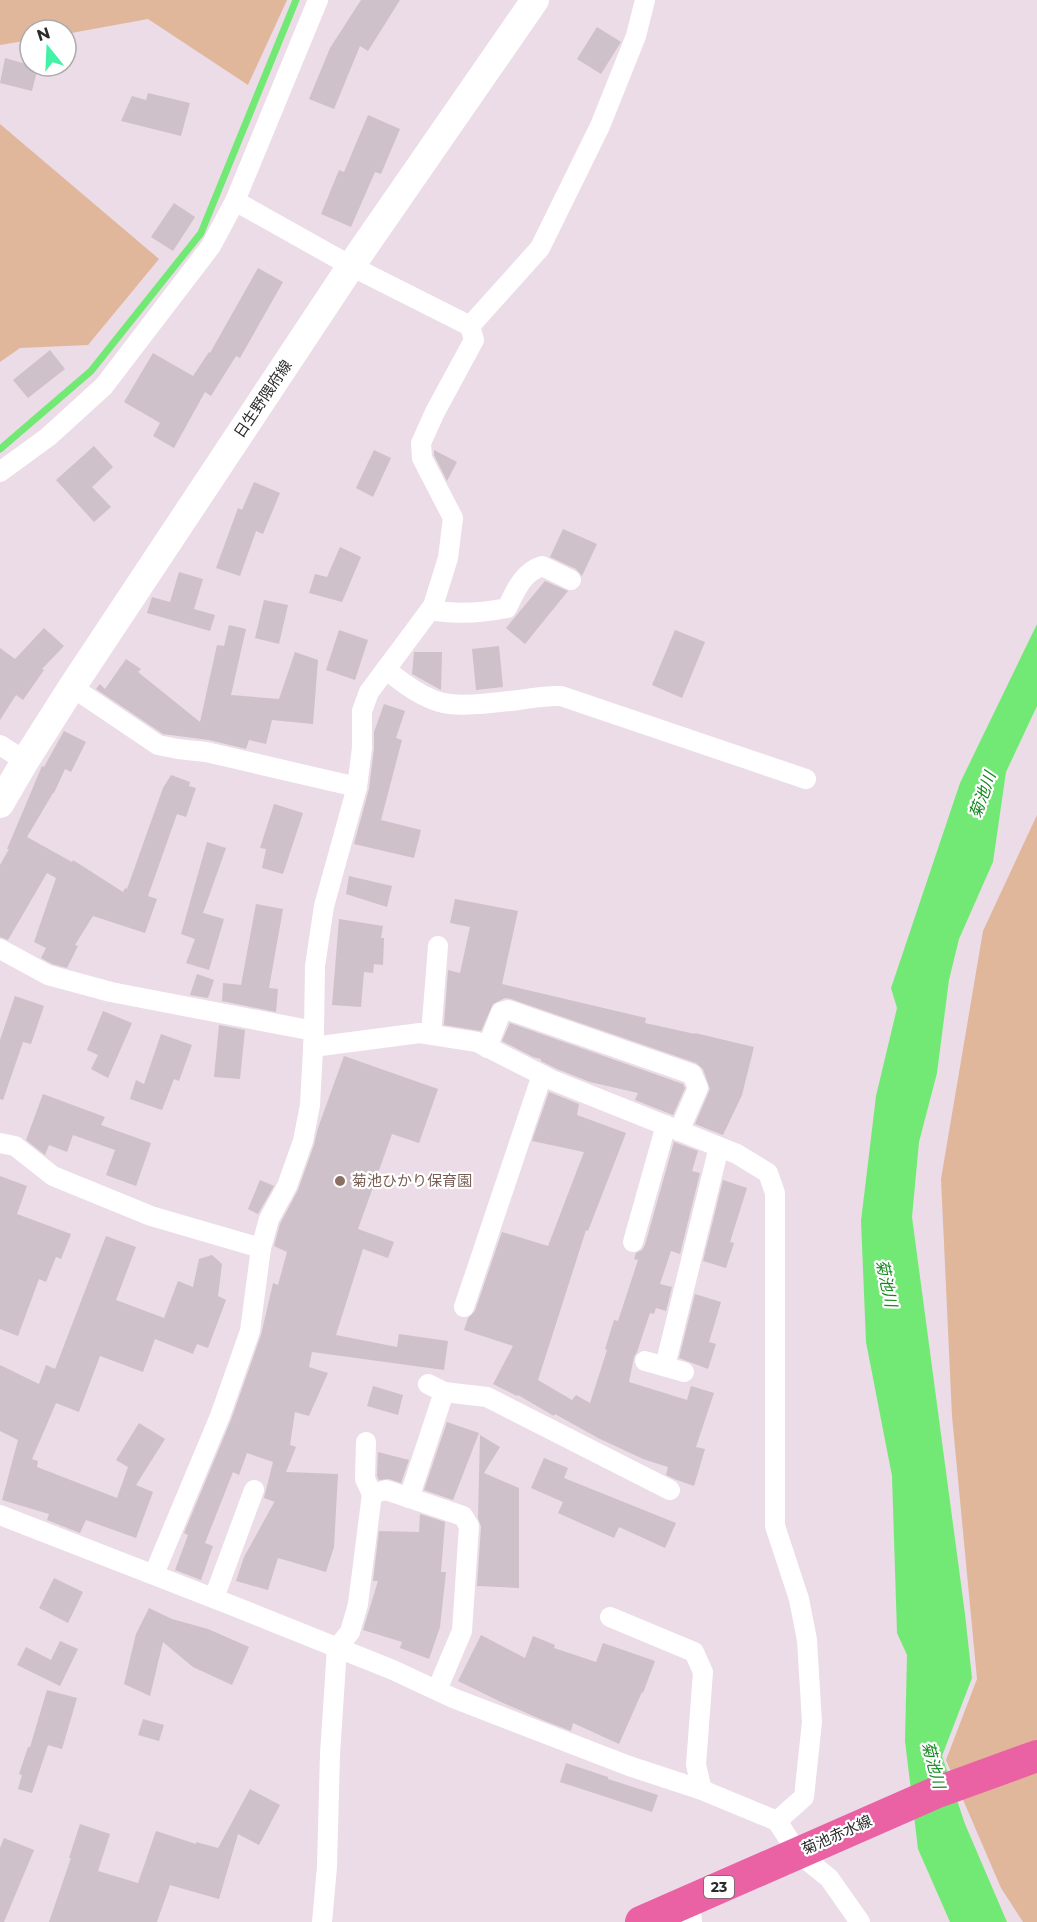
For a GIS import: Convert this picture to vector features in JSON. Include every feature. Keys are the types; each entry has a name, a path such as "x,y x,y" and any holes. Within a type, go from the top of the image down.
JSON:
{"main road":[{"name":"日生野隈府線","path":"0,804 72,687 351,266 535,0"},
{"name":"菊池赤水線","path":"641,1922 691,1911 797,1852 935,1793 1036,1757"}],"street":[{"path":"0,472 48,437 104,386 211,246 235,201 318,0"},
{"path":"470,326 540,248 600,126 636,36 645,0"},
{"path":"154,1574 220,1416 249,1331 261,1248 269,1219 287,1186 303,1142 310,1106 315,966 324,906 357,787 362,748 362,711 369,692 433,606 448,558 453,518 422,458 421,443 474,340 470,326 351,266 235,201"},
{"path":"430,610 444,613 484,612 507,608 522,579 533,569 542,566 571,579"},
{"path":"386,669 402,683 437,701 451,704 511,701 548,695 561,696 806,779"},
{"path":"72,687 158,745 206,752 357,787"},
{"path":"0,745 25,761"},
{"path":"431,1035 438,946"},
{"path":"0,949 48,975 313,1039 420,1033 477,1042 542,1076 737,1154 768,1173 775,1193 775,1526 799,1599 807,1640 812,1722 804,1797 777,1821"},
{"path":"487,1048 501,1012 508,1010 692,1074 698,1088 672,1128 633,1242"},
{"path":"464,1307 542,1076"},
{"path":"0,1143 15,1146 53,1176 152,1216 261,1248"},
{"path":"665,1366 719,1147"},
{"path":"645,1361 684,1372"},
{"path":"409,1498 436,1388 486,1397 670,1490"},
{"path":"322,1922 327,1867 331,1731 337,1648 350,1632 358,1604 372,1494 365,1479 366,1442"},
{"path":"214,1598 254,1490"},
{"path":"372,1494 386,1490 463,1516 469,1527 462,1630 437,1690"},
{"path":"0,1515 154,1574 629,1766 702,1790 777,1821 797,1852 829,1878 860,1922"},
{"path":"610,1617 694,1652 703,1672 696,1765 702,1790"}],"shaded area":[{"path":"0,0 287,0 248,85 148,19 78,32 78,18 18,18 18,42 0,45"},
{"path":"0,124 159,259 88,345 20,348 0,362"},
{"path":"1037,815 1037,1922 1023,1922 1001,1888 946,1760 977,1679 952,1416 941,1179 983,931"}],"water":[{"name":"菊池川","path":"1037,624 1037,706 1006,772 993,862 959,939 949,980 937,1073 919,1142 912,1217 972,1678 942,1756 965,1824 1007,1922 950,1922 918,1849 905,1741 907,1655 897,1633 892,1476 866,1342 861,1221 876,1096 897,1008 891,988 960,783"}],"building":[{"path":"361,0 400,0 368,51 360,46 334,109 309,99 330,48"},
{"path":"597,27 621,42 601,74 577,59"},
{"path":"5,58 18,62 18,78 35,78 32,91 0,83"},
{"path":"148,93 190,103 181,136 121,121 132,96 146,100"},
{"path":"368,115 400,129 381,174 375,172 351,227 321,214 339,170 344,172"},
{"path":"174,203 195,217 173,251 151,237"},
{"path":"258,268 283,282 240,358 236,356 211,396 205,392 174,448 153,436 160,423 124,402 153,353 193,376 210,353"},
{"path":"50,350 65,369 28,398 13,380"},
{"path":"94,446 113,467 92,487 111,507 94,522 56,480"},
{"path":"374,450 391,458 373,497 356,488"},
{"path":"434,450 457,462 447,481 434,455"},
{"path":"254,482 280,493 263,534 256,531 240,576 216,568 238,508 242,510"},
{"path":"563,529 597,544 582,576 576,569 550,557"},
{"path":"340,547 361,557 342,602 309,593 315,574 327,577"},
{"path":"179,572 203,579 194,609 215,615 210,631 147,613 152,597 170,602"},
{"path":"545,581 568,591 525,644 506,628"},
{"path":"264,600 288,605 279,644 255,638"},
{"path":"229,625 246,629 231,695 279,699 295,652 318,660 313,724 272,720 266,744 249,740 246,749 209,740 163,734 96,689 100,684 105,689 126,659 141,669 138,672 200,722 217,645 224,646"},
{"path":"44,628 64,646 42,669 44,670 23,700 16,695 0,720 0,648 15,659"},
{"path":"339,630 368,640 355,680 326,670"},
{"path":"675,630 705,642 682,698 652,685"},
{"path":"499,646 503,687 476,690 472,649"},
{"path":"414,652 442,652 441,690 412,674"},
{"path":"384,704 405,711 396,738 402,740 381,820 421,830 414,858 354,844 369,789 374,732"},
{"path":"64,731 86,742 71,772 65,769 54,793 27,837 72,862 73,860 123,892 125,888 127,889 163,788 171,775 190,782 189,786 196,788 186,817 177,814 148,896 157,899 145,933 93,916 75,945 78,946 67,968 41,958 46,948 34,942 56,878 47,873 8,940 0,937 0,865 9,849 7,849 42,766 44,767"},
{"path":"274,804 303,813 283,874 262,868 266,849 260,848"},
{"path":"207,842 226,848 203,913 224,919 209,970 186,963 195,939 181,934"},
{"path":"349,876 392,886 387,907 346,894"},
{"path":"455,899 518,911 502,984 646,1018 645,1023 754,1047 742,1095 723,1135 695,1124 710,1089 703,1069 696,1063 505,998 493,1004 481,1031 444,1025 448,970 460,973 470,927 450,923"},
{"path":"256,904 283,909 269,988 278,989 276,1012 222,1001 223,983 241,985"},
{"path":"339,919 383,926 381,938 384,938 383,965 374,964 373,973 364,972 361,1007 332,1005"},
{"path":"197,974 214,980 208,998 190,995"},
{"path":"15,996 44,1006 31,1044 23,1042 3,1100 0,1099 0,1040"},
{"path":"103,1011 132,1023 108,1078 91,1069 98,1055 87,1050"},
{"path":"510,1023 683,1084 685,1088 673,1115 635,1100 638,1093 590,1082 557,1069 502,1041"},
{"path":"219,1025 245,1030 240,1079 214,1077"},
{"path":"161,1034 192,1045 179,1081 174,1079 162,1110 130,1099 136,1080 144,1084"},
{"path":"344,1056 438,1089 419,1143 392,1134 358,1229 394,1242 388,1258 363,1249 336,1335 397,1347 399,1334 448,1341 444,1370 312,1352 309,1367 328,1373 309,1416 295,1412 290,1445 296,1447 286,1472 338,1474 334,1547 326,1572 278,1558 268,1590 236,1581 244,1557 274,1502 264,1498 273,1462 247,1453 239,1475 233,1472 205,1543 213,1546 201,1580 175,1570 188,1535 184,1533 231,1420 261,1335 273,1283 278,1285 287,1252 274,1246 280,1224 298,1190"},
{"path":"549,1092 579,1104 577,1115 626,1133 588,1231 586,1230 538,1380 572,1400 576,1395 590,1403 614,1320 618,1321 638,1260 634,1259 636,1253 645,1245 674,1142 698,1151 692,1171 700,1173 680,1254 671,1251 660,1284 672,1287 666,1311 656,1308 654,1314 650,1313 634,1357 629,1382 687,1400 691,1386 714,1393 696,1447 705,1449 694,1486 666,1475 668,1467 643,1459 598,1438 493,1384 513,1346 464,1330 468,1318 475,1311 502,1232 548,1246 584,1152 532,1141"},
{"path":"43,1094 105,1117 101,1125 151,1143 136,1186 106,1175 115,1150 73,1135 67,1152 49,1145 45,1155 26,1140"},
{"path":"0,1176 27,1186 17,1214 71,1234 61,1259 56,1257 46,1282 39,1279 18,1336 0,1329"},
{"path":"260,1180 274,1186 258,1214 248,1209"},
{"path":"723,1180 747,1188 730,1242 734,1243 726,1268 703,1261"},
{"path":"106,1236 136,1247 116,1300 164,1318 178,1281 193,1287 199,1259 212,1255 222,1264 218,1296 226,1300 208,1348 197,1344 193,1354 155,1339 143,1372 100,1356 79,1412 56,1403 32,1459 38,1461 37,1467 117,1498 128,1467 116,1460 139,1423 165,1439 136,1485 153,1492 136,1538 86,1520 80,1533 47,1520 49,1514 2,1500 18,1440 0,1431 0,1365 39,1384 46,1365 55,1369"},
{"path":"695,1294 721,1302 709,1342 716,1344 708,1369 679,1358"},
{"path":"373,1386 403,1395 398,1415 367,1406"},
{"path":"447,1422 479,1433 453,1500 424,1490"},
{"path":"480,1435 500,1447 484,1473 519,1488 519,1588 477,1586 481,1527 478,1518"},
{"path":"378,1452 409,1460 401,1483 389,1479 379,1480 377,1476"},
{"path":"544,1458 568,1468 564,1478 676,1523 665,1548 619,1527 614,1538 558,1513 563,1502 531,1488"},
{"path":"420,1514 445,1522 441,1572 446,1572 440,1627 429,1659 400,1648 402,1642 363,1630 378,1581 373,1581 379,1531 419,1532"},
{"path":"54,1578 83,1592 68,1623 39,1608"},
{"path":"149,1608 172,1619 208,1629 249,1647 232,1685 193,1667 163,1642 150,1696 124,1684 136,1634"},
{"path":"481,1635 525,1658 533,1636 555,1645 554,1648 596,1662 603,1643 655,1661 619,1744 573,1723 571,1731 545,1721 458,1681"},
{"path":"60,1641 78,1649 60,1686 17,1665 26,1647 51,1660"},
{"path":"47,1690 77,1698 62,1749 48,1745 32,1793 18,1789 22,1775 19,1774 28,1747 30,1747"},
{"path":"143,1719 164,1725 159,1741 138,1735"},
{"path":"566,1763 658,1795 652,1812 560,1782"},
{"path":"250,1789 280,1805 259,1845 238,1834 219,1899 170,1885 157,1922 49,1922 80,1824 110,1834 98,1871 138,1883 156,1831 196,1844 196,1842 218,1848"},
{"path":"4,1838 34,1850 4,1922 0,1922 0,1848"}],"waterway":[{"path":"0,449 91,371 201,233 296,0"}],"place":[{"name":"菊池ひかり保育園","path":"340,1181"}]}
